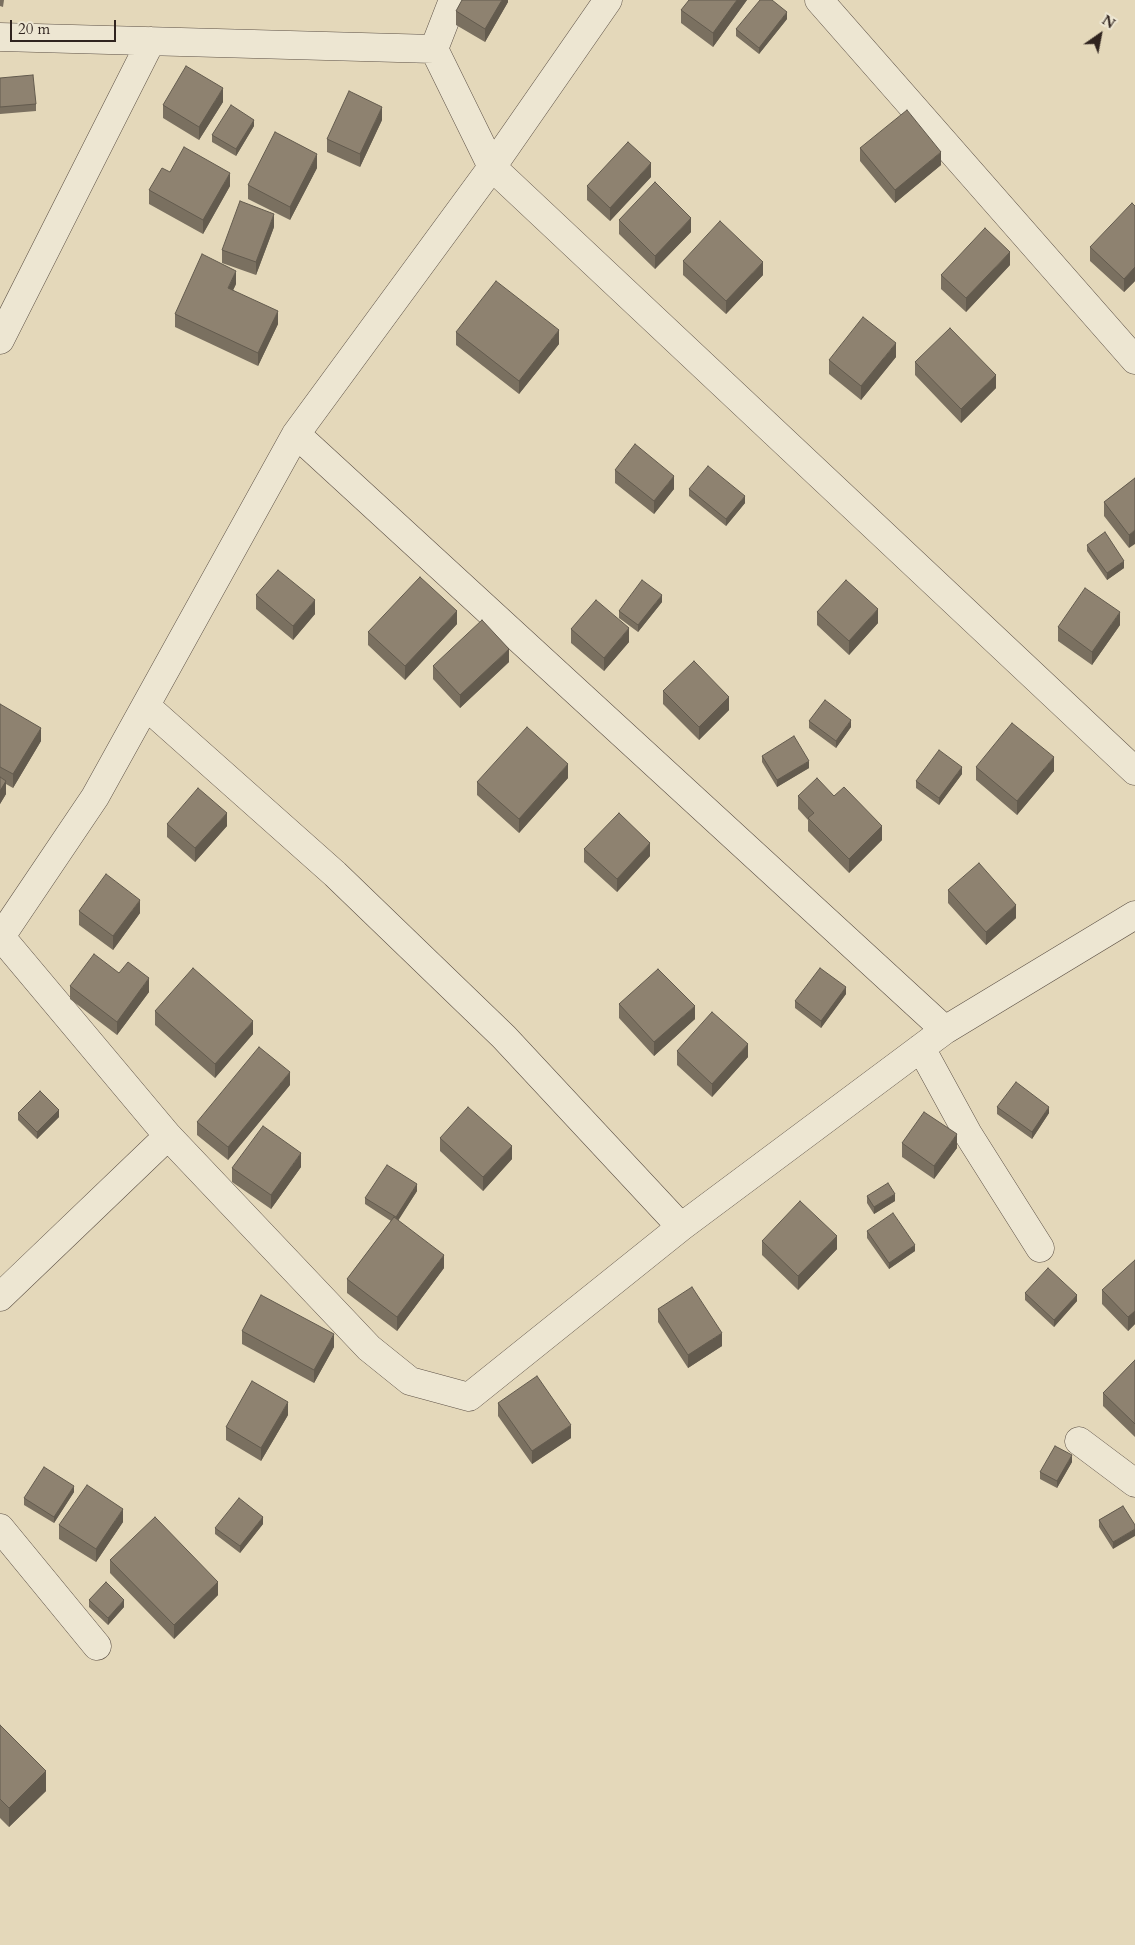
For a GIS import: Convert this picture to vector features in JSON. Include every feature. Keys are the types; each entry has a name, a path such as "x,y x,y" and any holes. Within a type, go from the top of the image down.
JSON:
{"street":[{"path":"453,0 434,48 492,167 1135,771"},
{"path":"608,0 492,167 296,434 95,797 1,938 168,1136 369,1348 410,1381 469,1396 681,1227 945,1030 1135,915"},
{"path":"819,0 1135,360"},
{"path":"0,38 434,48"},
{"path":"0,340 151,41"},
{"path":"296,434 945,1030"},
{"path":"146,706 335,874 497,1030 681,1227"},
{"path":"921,1048 968,1134 1040,1248"},
{"path":"0,1297 168,1136"},
{"path":"1079,1441 1135,1484"},
{"path":"0,1528 97,1646"}],"building":[{"path":"462,0 502,0 485,29 456,11"},
{"path":"689,0 737,0 713,33 681,10"},
{"path":"760,0 772,0 787,12 759,48 736,29"},
{"path":"186,66 223,88 199,127 163,105"},
{"path":"33,75 36,104 0,107 0,78"},
{"path":"349,91 382,107 360,154 327,139"},
{"path":"231,105 254,120 236,149 212,135"},
{"path":"907,110 941,152 895,190 860,148"},
{"path":"275,132 317,154 290,207 248,185"},
{"path":"628,142 651,163 610,208 587,186"},
{"path":"184,147 230,173 203,220 149,190 162,168 170,172"},
{"path":"655,182 691,218 655,256 619,220"},
{"path":"240,201 274,214 256,262 222,250"},
{"path":"1132,203 1135,206 1135,267 1124,279 1090,247"},
{"path":"720,221 763,262 726,301 683,261"},
{"path":"985,228 1010,252 966,298 941,275"},
{"path":"202,254 236,271 228,288 278,311 258,353 175,314"},
{"path":"496,281 559,330 519,381 456,332"},
{"path":"863,317 896,343 861,386 829,360"},
{"path":"950,328 996,375 961,409 915,362"},
{"path":"635,444 674,476 654,501 615,470"},
{"path":"708,466 745,496 726,519 689,489"},
{"path":"1135,478 1135,530 1129,535 1104,502"},
{"path":"1105,532 1124,561 1107,573 1087,545"},
{"path":"278,570 315,600 293,626 256,595"},
{"path":"420,577 457,611 405,666 368,632"},
{"path":"642,580 662,595 638,625 619,611"},
{"path":"846,580 878,609 849,641 817,612"},
{"path":"1085,588 1120,612 1092,652 1058,627"},
{"path":"596,600 629,628 604,658 571,629"},
{"path":"482,620 509,649 460,695 433,666"},
{"path":"694,661 729,697 699,727 663,691"},
{"path":"825,700 851,720 836,741 809,721"},
{"path":"0,704 41,728 13,774 0,767"},
{"path":"1012,723 1054,757 1017,801 976,767"},
{"path":"527,727 568,764 519,819 477,782"},
{"path":"794,736 809,761 777,780 762,756"},
{"path":"939,750 962,767 939,798 916,781"},
{"path":"0,777 6,781 0,791"},
{"path":"817,778 834,796 844,787 882,826 849,859 808,818 814,813 798,796"},
{"path":"198,788 227,813 195,848 167,824"},
{"path":"619,813 650,843 617,879 584,849"},
{"path":"979,863 1016,905 986,932 948,890"},
{"path":"106,874 140,900 113,936 79,911"},
{"path":"94,954 119,973 128,962 149,978 117,1022 70,986"},
{"path":"193,968 253,1021 215,1064 155,1011"},
{"path":"820,968 846,987 821,1021 795,1001"},
{"path":"658,969 695,1006 654,1042 619,1004"},
{"path":"712,1012 748,1044 712,1084 677,1051"},
{"path":"259,1047 290,1072 228,1147 197,1122"},
{"path":"1016,1082 1049,1107 1032,1132 997,1107"},
{"path":"40,1091 59,1110 37,1132 18,1113"},
{"path":"468,1107 512,1146 483,1177 440,1138"},
{"path":"924,1112 957,1134 934,1166 902,1143"},
{"path":"263,1126 301,1153 271,1195 232,1168"},
{"path":"387,1165 417,1184 396,1217 365,1198"},
{"path":"888,1183 895,1194 874,1207 867,1196"},
{"path":"800,1201 837,1236 798,1276 762,1241"},
{"path":"893,1213 915,1245 889,1263 867,1231"},
{"path":"394,1217 444,1255 397,1317 347,1279"},
{"path":"1135,1260 1135,1311 1128,1317 1102,1290"},
{"path":"1048,1268 1077,1295 1054,1320 1025,1293"},
{"path":"692,1287 722,1333 688,1355 658,1309"},
{"path":"261,1295 334,1334 314,1370 242,1331"},
{"path":"1135,1360 1135,1424 1103,1393"},
{"path":"537,1376 571,1425 532,1451 498,1403"},
{"path":"252,1381 288,1402 261,1448 226,1427"},
{"path":"1055,1446 1072,1455 1057,1481 1040,1472"},
{"path":"44,1467 74,1486 54,1517 24,1498"},
{"path":"87,1485 123,1509 96,1549 59,1525"},
{"path":"239,1498 263,1517 240,1546 215,1528"},
{"path":"1123,1506 1135,1525 1135,1529 1113,1542 1099,1520"},
{"path":"155,1517 218,1582 174,1625 110,1560"},
{"path":"106,1582 124,1600 108,1618 89,1600"},
{"path":"0,1725 46,1771 9,1808 0,1799"}]}
